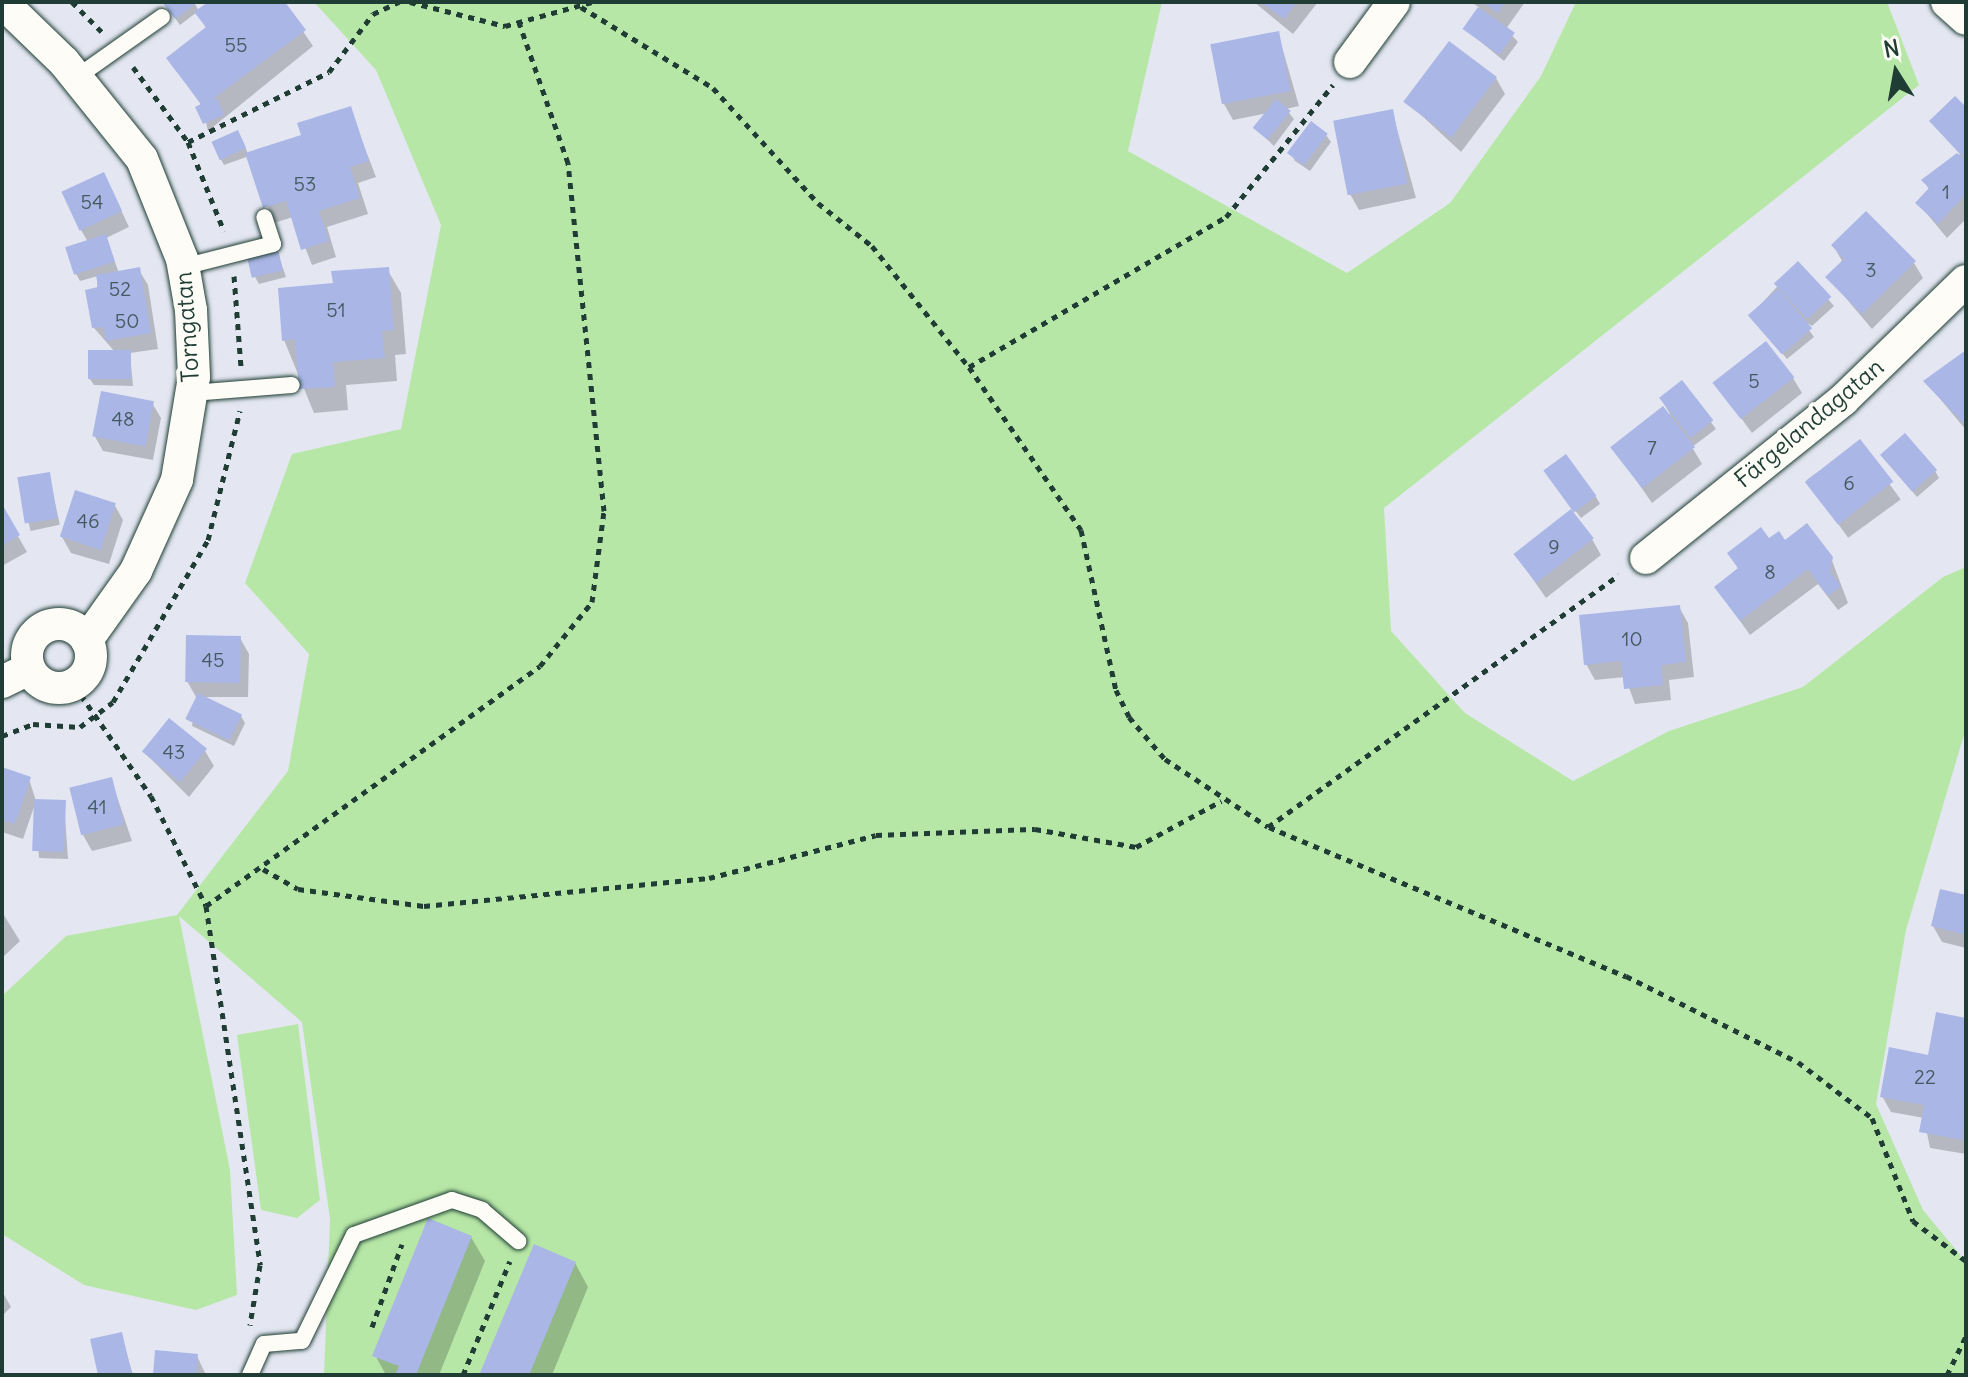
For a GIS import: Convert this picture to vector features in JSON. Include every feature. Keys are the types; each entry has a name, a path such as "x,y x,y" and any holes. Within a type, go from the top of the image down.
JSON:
{"street":[{"name":"Torngatan","path":"2,2 77,77 142,159 183,267 192,393 177,480 159,529 87,640"},
{"path":"1350,62 1394,2"},
{"path":"1947,2 1966,19"},
{"name":"Färgelandagatan","path":"1646,558 1843,400 1966,281"},
{"path":"49,625 70,626 87,640 88,670 74,685 53,688 16,676 32,638 49,625"}],"lane":[{"path":"77,77 162,17"},
{"path":"183,267 273,244 264,217"},
{"path":"192,393 292,385"},
{"path":"250,1375 264,1344 302,1341 354,1235 401,1212 452,1200 482,1210 518,1241"}],"path":[{"path":"188,142 329,72 373,14 399,2"},
{"path":"410,2 436,4 489,25 519,22 592,2"},
{"path":"581,7 713,88 818,203 872,246 969,367 1081,530 1116,690 1129,717 1165,759 1221,801 1268,827 1626,976 1798,1062 1872,1118 1913,1221 1966,1261"},
{"path":"206,906 263,869 540,666 592,602 604,511 568,163 519,22"},
{"path":"969,367 1226,217 1350,62"},
{"path":"1268,827 1646,558"},
{"path":"74,685 151,796 206,906 260,1265 260,1299 247,1335"},
{"path":"263,869 298,889 424,906 709,878 876,835 1035,829 1136,847 1221,801"},
{"path":"372,1327 404,1237 401,1212"},
{"path":"463,1375 518,1241"},
{"path":"1947,1375 1966,1336"}],"green space":[{"path":"314,2 1162,2 1128,151 1347,273 1450,203 1541,76 1576,2 1887,2 1919,85 1384,508 1391,631 1465,713 1573,781 1669,731 1803,687 1943,577 1966,567 1966,728 1906,930 1876,1104 1923,1210 1966,1262 1966,1375 324,1375 330,1219 302,1022 179,916 230,1170 237,1295 196,1310 84,1285 2,1234 2,996 66,936 177,915 288,771 309,654 245,583 292,454 401,429 441,225 376,70"},
{"path":"298,1024 320,1200 297,1218 261,1210 237,1035"}],"building":[{"path":"162,2 198,2 175,19"},
{"path":"208,2 285,2 306,30 211,100 217,98 224,115 203,124 195,107 201,104 166,58 206,27 194,12"},
{"path":"1261,2 1297,2 1284,19"},
{"path":"1482,2 1505,2 1498,13"},
{"path":"1478,7 1515,33 1499,55 1463,29"},
{"path":"1279,31 1291,91 1222,104 1210,44"},
{"path":"1449,41 1497,77 1451,138 1403,102"},
{"path":"1955,96 1966,107 1966,160 1929,121"},
{"path":"1276,99 1291,111 1267,140 1253,128"},
{"path":"351,106 369,161 350,167 360,198 319,211 329,241 301,250 286,201 263,208 245,153 301,135 297,123"},
{"path":"1393,109 1408,184 1348,195 1333,121"},
{"path":"1311,121 1328,134 1304,166 1287,153"},
{"path":"238,130 246,148 220,160 212,142"},
{"path":"1957,153 1966,161 1966,194 1938,224 1915,203 1929,188 1921,180"},
{"path":"104,172 122,211 80,231 61,192"},
{"path":"1866,211 1916,261 1862,314 1825,277 1844,259 1831,245"},
{"path":"106,234 115,262 74,275 65,247"},
{"path":"278,249 283,270 252,278 247,256"},
{"path":"1798,261 1831,297 1807,319 1774,284"},
{"path":"140,267 151,333 106,341 104,327 92,328 85,290 98,287 96,275"},
{"path":"389,267 394,330 382,331 385,358 333,362 335,387 299,389 295,339 282,341 278,288 333,283 331,271"},
{"path":"1778,289 1812,328 1782,354 1748,315"},
{"path":"1766,341 1794,377 1741,419 1712,383"},
{"path":"88,350 131,350 131,379 88,379"},
{"path":"1966,350 1966,426 1923,381"},
{"path":"1682,380 1713,420 1691,438 1659,398"},
{"path":"101,391 154,401 145,446 92,436"},
{"path":"1663,406 1695,447 1642,488 1610,447"},
{"path":"1905,433 1937,470 1912,492 1880,455"},
{"path":"1860,439 1893,482 1838,525 1805,482"},
{"path":"1566,454 1597,496 1574,513 1543,470"},
{"path":"50,472 57,518 25,524 17,477"},
{"path":"75,490 116,503 101,550 60,537"},
{"path":"2,504 20,535 2,546"},
{"path":"1571,509 1594,538 1536,583 1513,554"},
{"path":"1807,523 1833,557 1830,572 1841,586 1828,596 1808,569 1740,621 1714,587 1738,568 1727,553 1761,527 1769,538 1779,531 1785,540"},
{"path":"1680,605 1686,662 1661,665 1663,685 1624,689 1621,661 1584,665 1579,615"},
{"path":"186,635 241,636 240,683 185,682"},
{"path":"198,693 242,714 229,741 185,719"},
{"path":"169,718 207,749 180,782 142,751"},
{"path":"2,767 31,777 15,824 2,820"},
{"path":"112,777 124,825 81,835 69,788"},
{"path":"34,799 66,800 64,852 32,851"},
{"path":"1940,889 1966,895 1966,935 1931,926"},
{"path":"1936,1012 1966,1018 1963,1140 1919,1132 1924,1105 1880,1097 1889,1047 1928,1055"},
{"path":"428,1218 472,1236 416,1375 395,1375 399,1366 372,1356"},
{"path":"534,1244 576,1262 529,1375 479,1375"},
{"path":"122,1332 132,1375 98,1375 90,1339"},
{"path":"155,1350 198,1354 196,1375 153,1375"}]}
